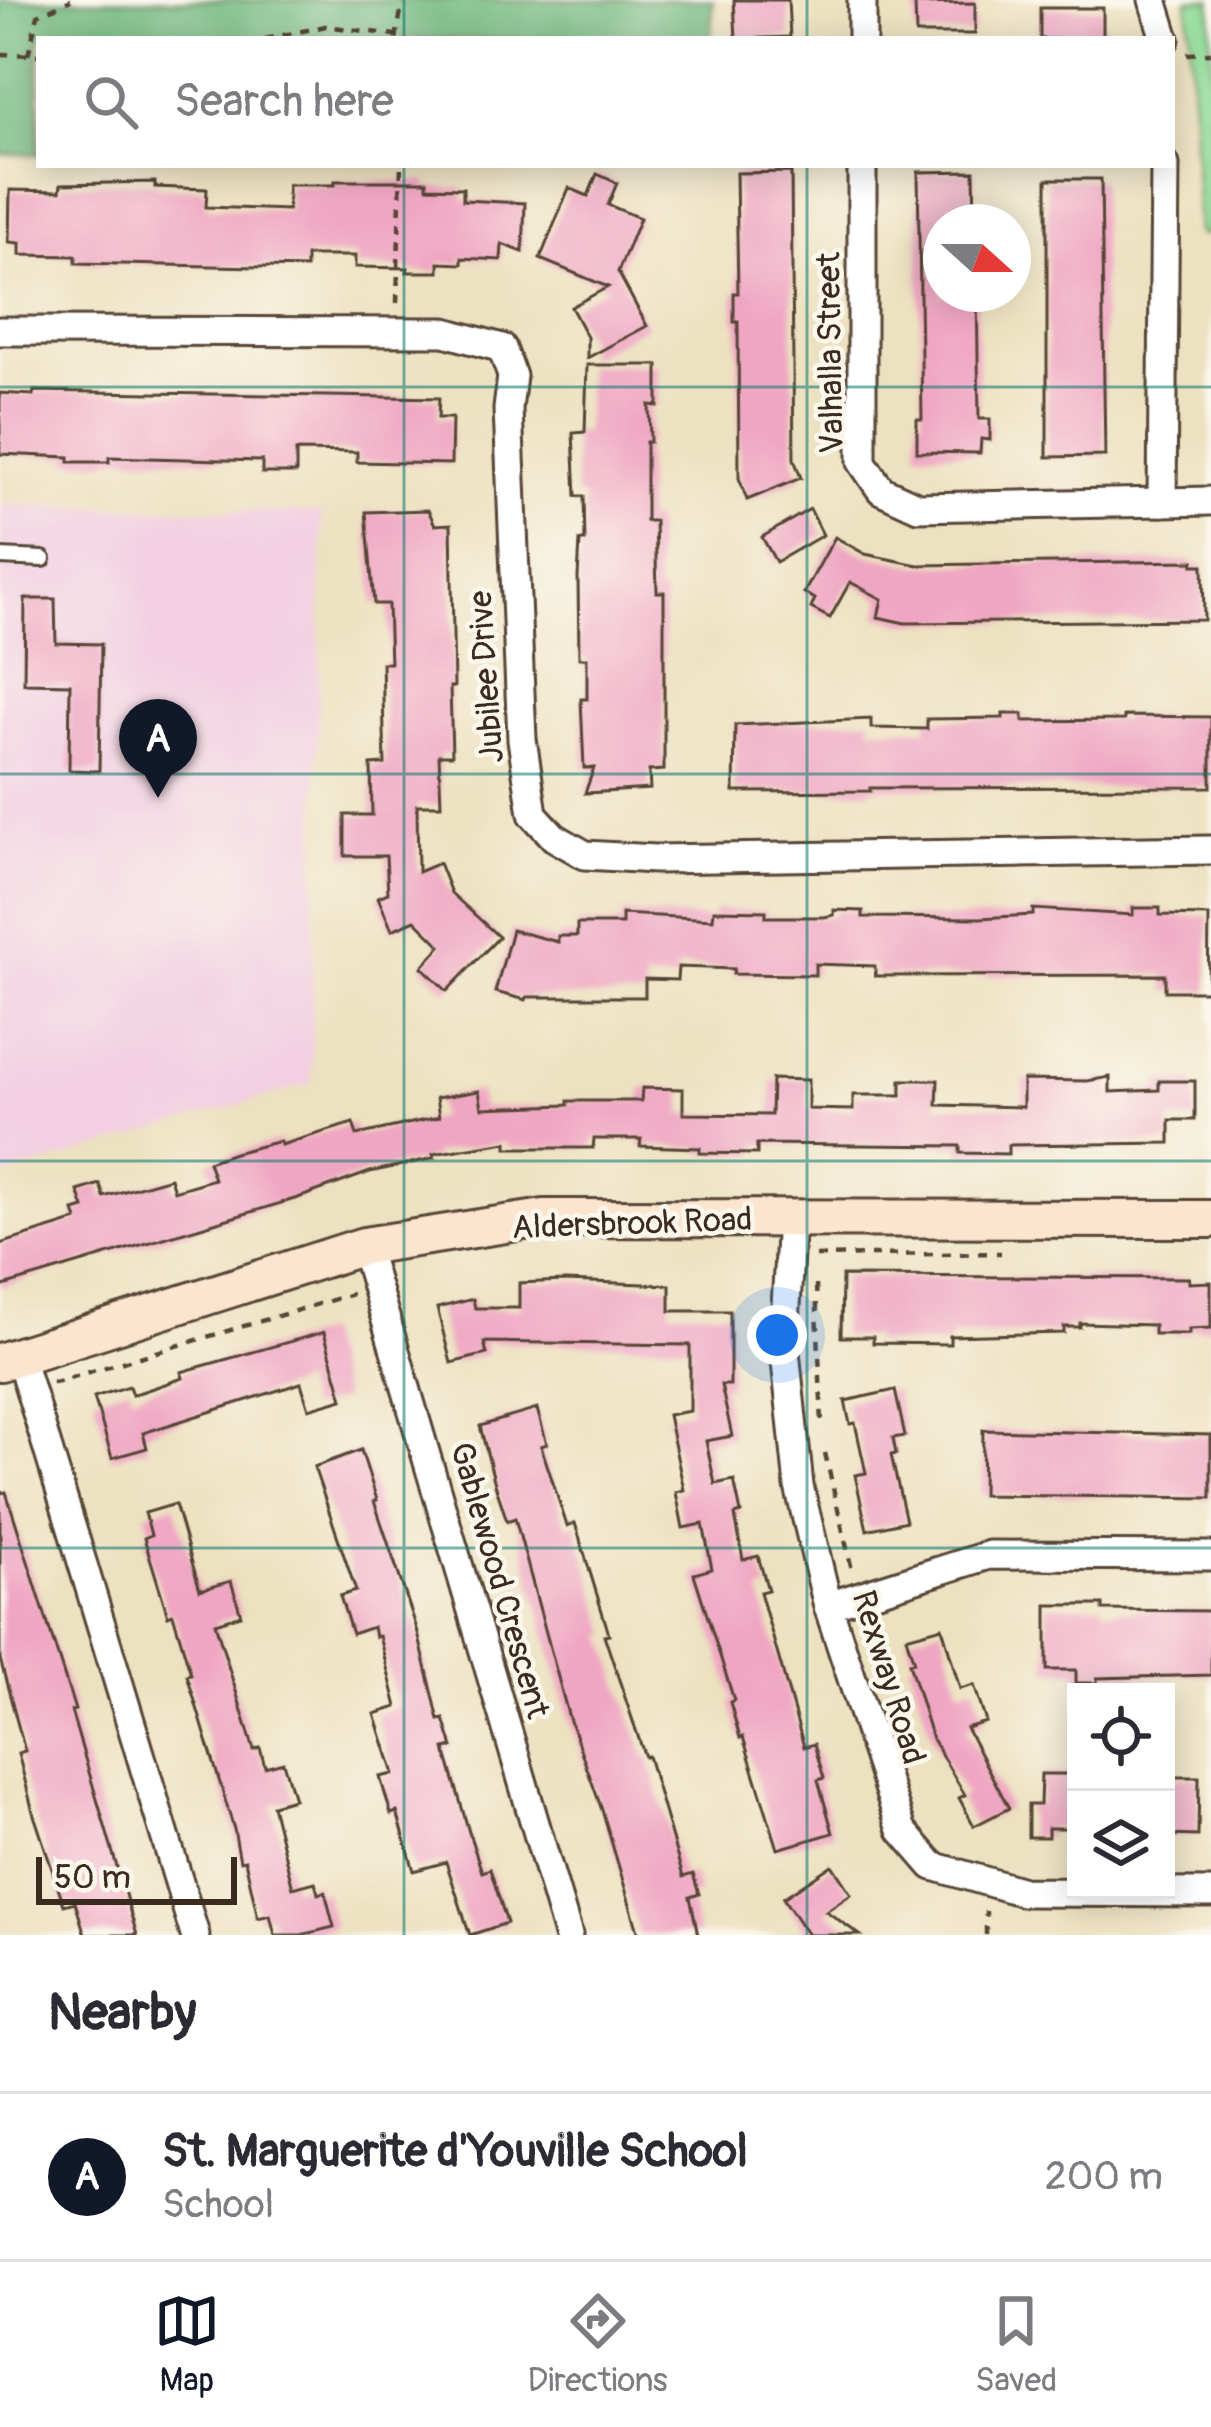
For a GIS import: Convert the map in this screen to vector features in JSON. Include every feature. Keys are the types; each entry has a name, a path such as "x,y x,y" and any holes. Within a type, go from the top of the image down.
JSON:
{"street":[{"path":"862,0 862,36"},
{"path":"1153,0 1164,36"},
{"name":"Valhalla Street","path":"862,168 862,462 881,490 918,507 1211,501"},
{"path":"1162,502 1165,168"},
{"name":"Jubilee Drive","path":"0,331 445,332 502,347 512,376 508,409 520,716 532,814 554,837 585,855 656,859 1211,850"},
{"name":"Aldersbrook Road","path":"10,1359 364,1246 544,1218 1211,1219"},
{"name":"Rexway Road","path":"790,1218 784,1342 799,1486 828,1606 902,1830 933,1866 1023,1892 1211,1893"},
{"name":"Gablewood Crescent","path":"364,1246 568,1935"},
{"path":"10,1359 195,1935"},
{"path":"828,1606 989,1555 1211,1556"}],"lane":[{"path":"0,557 44,559"}],"path":[{"path":"28,55 38,15 71,0"},
{"path":"396,36 403,0"},
{"path":"279,36 326,26 390,36"},
{"path":"1175,54 1211,53"},
{"path":"0,54 36,55"},
{"path":"397,305 401,168"},
{"path":"816,1255 1000,1253"},
{"path":"816,1279 823,1428"},
{"path":"52,1383 352,1294"},
{"path":"824,1448 852,1570"},
{"path":"986,1906 986,1935"}],"shaded area":[{"path":"0,505 322,513 311,1083 0,1177"}],"green space":[{"path":"0,0 713,0 711,36 36,36 36,154 0,154"},
{"path":"1188,0 1211,0 1211,235 1198,234"}],"building":[{"path":"734,0 788,0 790,36 736,36"},
{"path":"975,3 975,34 916,34 915,4"},
{"path":"1040,8 1103,8 1103,36 1040,36"},
{"path":"974,171 975,204 923,204 923,312 977,312 979,419 990,419 990,440 981,439 980,453 917,452 917,419 922,419 918,172"},
{"path":"791,172 794,459 801,478 747,500 739,478 736,173"},
{"path":"597,174 617,183 608,205 640,218 618,272 647,326 587,358 587,337 571,307 608,287 540,259 569,188 588,196"},
{"path":"1047,179 1101,179 1105,456 1047,457"},
{"path":"335,181 427,181 427,187 463,188 463,200 525,203 523,252 502,244 501,260 462,258 462,264 439,263 439,272 407,272 408,268 355,267 355,256 306,256 306,268 76,263 76,256 20,255 20,243 9,242 10,190 60,191 61,184 155,182 155,187 207,189 206,207 288,210 288,185 335,185"},
{"path":"587,365 658,365 658,406 649,405 650,442 646,442 646,521 655,521 657,592 664,592 664,770 649,771 650,789 585,793 594,768 584,768 581,699 587,699 587,658 579,658 578,577 580,541 585,541 584,496 576,496 573,433 585,432"},
{"path":"34,391 439,398 438,418 452,418 451,464 357,462 357,452 296,451 296,473 262,473 262,461 109,457 109,462 69,462 69,457 0,454 0,393 33,395"},
{"path":"810,509 823,535 776,562 762,537"},
{"path":"428,510 435,525 451,524 454,687 450,687 452,755 439,755 441,805 417,805 418,872 439,863 451,893 499,937 447,991 422,967 441,946 415,920 392,930 378,897 388,893 386,856 345,856 345,815 372,815 371,765 385,764 382,663 390,663 388,604 374,604 366,512"},
{"path":"835,537 865,554 918,565 1194,561 1193,565 1203,565 1204,620 905,623 878,617 882,599 850,582 830,618 811,608 815,599 804,593"},
{"path":"25,599 55,599 56,643 101,644 99,771 69,770 70,684 24,683"},
{"path":"1003,714 1023,714 1023,721 1211,717 1211,787 734,792 735,725 871,719 871,728 927,729 927,719 1003,718"},
{"path":"1133,908 1160,908 1160,915 1209,916 1208,991 1165,991 1165,975 875,976 875,966 815,964 815,975 733,974 734,969 678,967 677,980 645,979 645,997 526,1000 495,992 512,930 558,942 558,936 577,936 577,924 622,924 622,914 713,919 714,910 766,911 766,917 824,917 834,915 834,910 863,911 863,917 980,918 1033,915 1033,909 1133,915"},
{"path":"1110,1077 1110,1092 1159,1090 1159,1081 1195,1081 1195,1120 1170,1120 1170,1143 1008,1145 1008,1154 960,1153 960,1146 757,1144 757,1154 640,1146 641,1139 594,1139 593,1148 507,1148 507,1142 433,1154 434,1158 370,1172 0,1287 0,1244 77,1220 74,1211 84,1208 78,1191 100,1184 104,1197 170,1178 174,1191 214,1179 208,1162 234,1153 280,1141 281,1145 353,1123 357,1135 439,1117 436,1098 479,1091 482,1108 568,1105 568,1101 641,1101 642,1088 683,1089 683,1114 771,1115 772,1079 808,1080 808,1109 853,1110 853,1095 901,1095 901,1080 938,1080 937,1105 1023,1107 1023,1080"},
{"path":"842,1276 1189,1278 1189,1283 1211,1282 1211,1328 1189,1329 1189,1334 1154,1334 1154,1325 1080,1323 1080,1327 1064,1327 1064,1333 950,1336 950,1344 873,1343 873,1337 841,1337"},
{"path":"519,1283 670,1285 670,1311 730,1311 730,1385 721,1385 732,1436 706,1441 715,1484 734,1480 743,1560 758,1556 768,1590 760,1592 804,1747 814,1744 824,1778 818,1780 833,1833 778,1849 740,1738 730,1702 734,1700 694,1574 712,1569 703,1524 683,1528 676,1492 684,1490 668,1415 690,1411 690,1345 484,1342 487,1354 451,1363 437,1308 473,1299 475,1308 519,1308"},
{"path":"324,1332 343,1399 309,1409 301,1383 143,1433 147,1448 112,1458 94,1397 129,1386 132,1395 183,1378 181,1372"},
{"path":"895,1390 905,1436 893,1438 896,1454 891,1455 906,1521 867,1530 855,1475 866,1473 845,1401"},
{"path":"537,1409 547,1444 541,1446 567,1526 575,1523 609,1634 604,1635 648,1756 683,1877 693,1874 699,1894 690,1897 698,1935 639,1935 569,1718 515,1518 507,1521 495,1484 480,1426"},
{"path":"983,1430 1211,1435 1211,1498 982,1495"},
{"path":"361,1450 417,1629 439,1720 444,1719 453,1747 445,1749 471,1839 482,1872 490,1869 507,1923 470,1935 446,1862 414,1871 397,1812 391,1814 380,1777 394,1774 375,1714 397,1707 379,1636 375,1637 373,1627 352,1634 340,1596 356,1591 314,1467"},
{"path":"6,1492 75,1710 71,1711 137,1935 85,1935 75,1902 64,1905 33,1812 18,1753 25,1751 0,1659 0,1493"},
{"path":"175,1504 200,1590 231,1581 241,1615 215,1623 254,1750 260,1748 265,1767 283,1762 294,1799 272,1805 293,1888 315,1882 318,1894 325,1892 334,1927 275,1935 270,1915 258,1918 173,1614 168,1616 144,1538 151,1535 145,1513"},
{"path":"1047,1605 1211,1611 1211,1675 1097,1678 1097,1683 1076,1683 1076,1670 1047,1670"},
{"path":"942,1627 960,1689 974,1685 986,1722 966,1728 1009,1808 974,1826 959,1798 965,1795 932,1739 909,1663 914,1662 906,1637"},
{"path":"1041,1774 1067,1774 1067,1828 1048,1828 1048,1837 1028,1837 1028,1805 1040,1805"},
{"path":"1175,1777 1199,1777 1198,1836 1175,1835"},
{"path":"832,1865 851,1894 826,1911 860,1935 808,1935 783,1898"}],"place":[{"name":"St. Marguerite d'Youville School","path":"158,798"}]}
